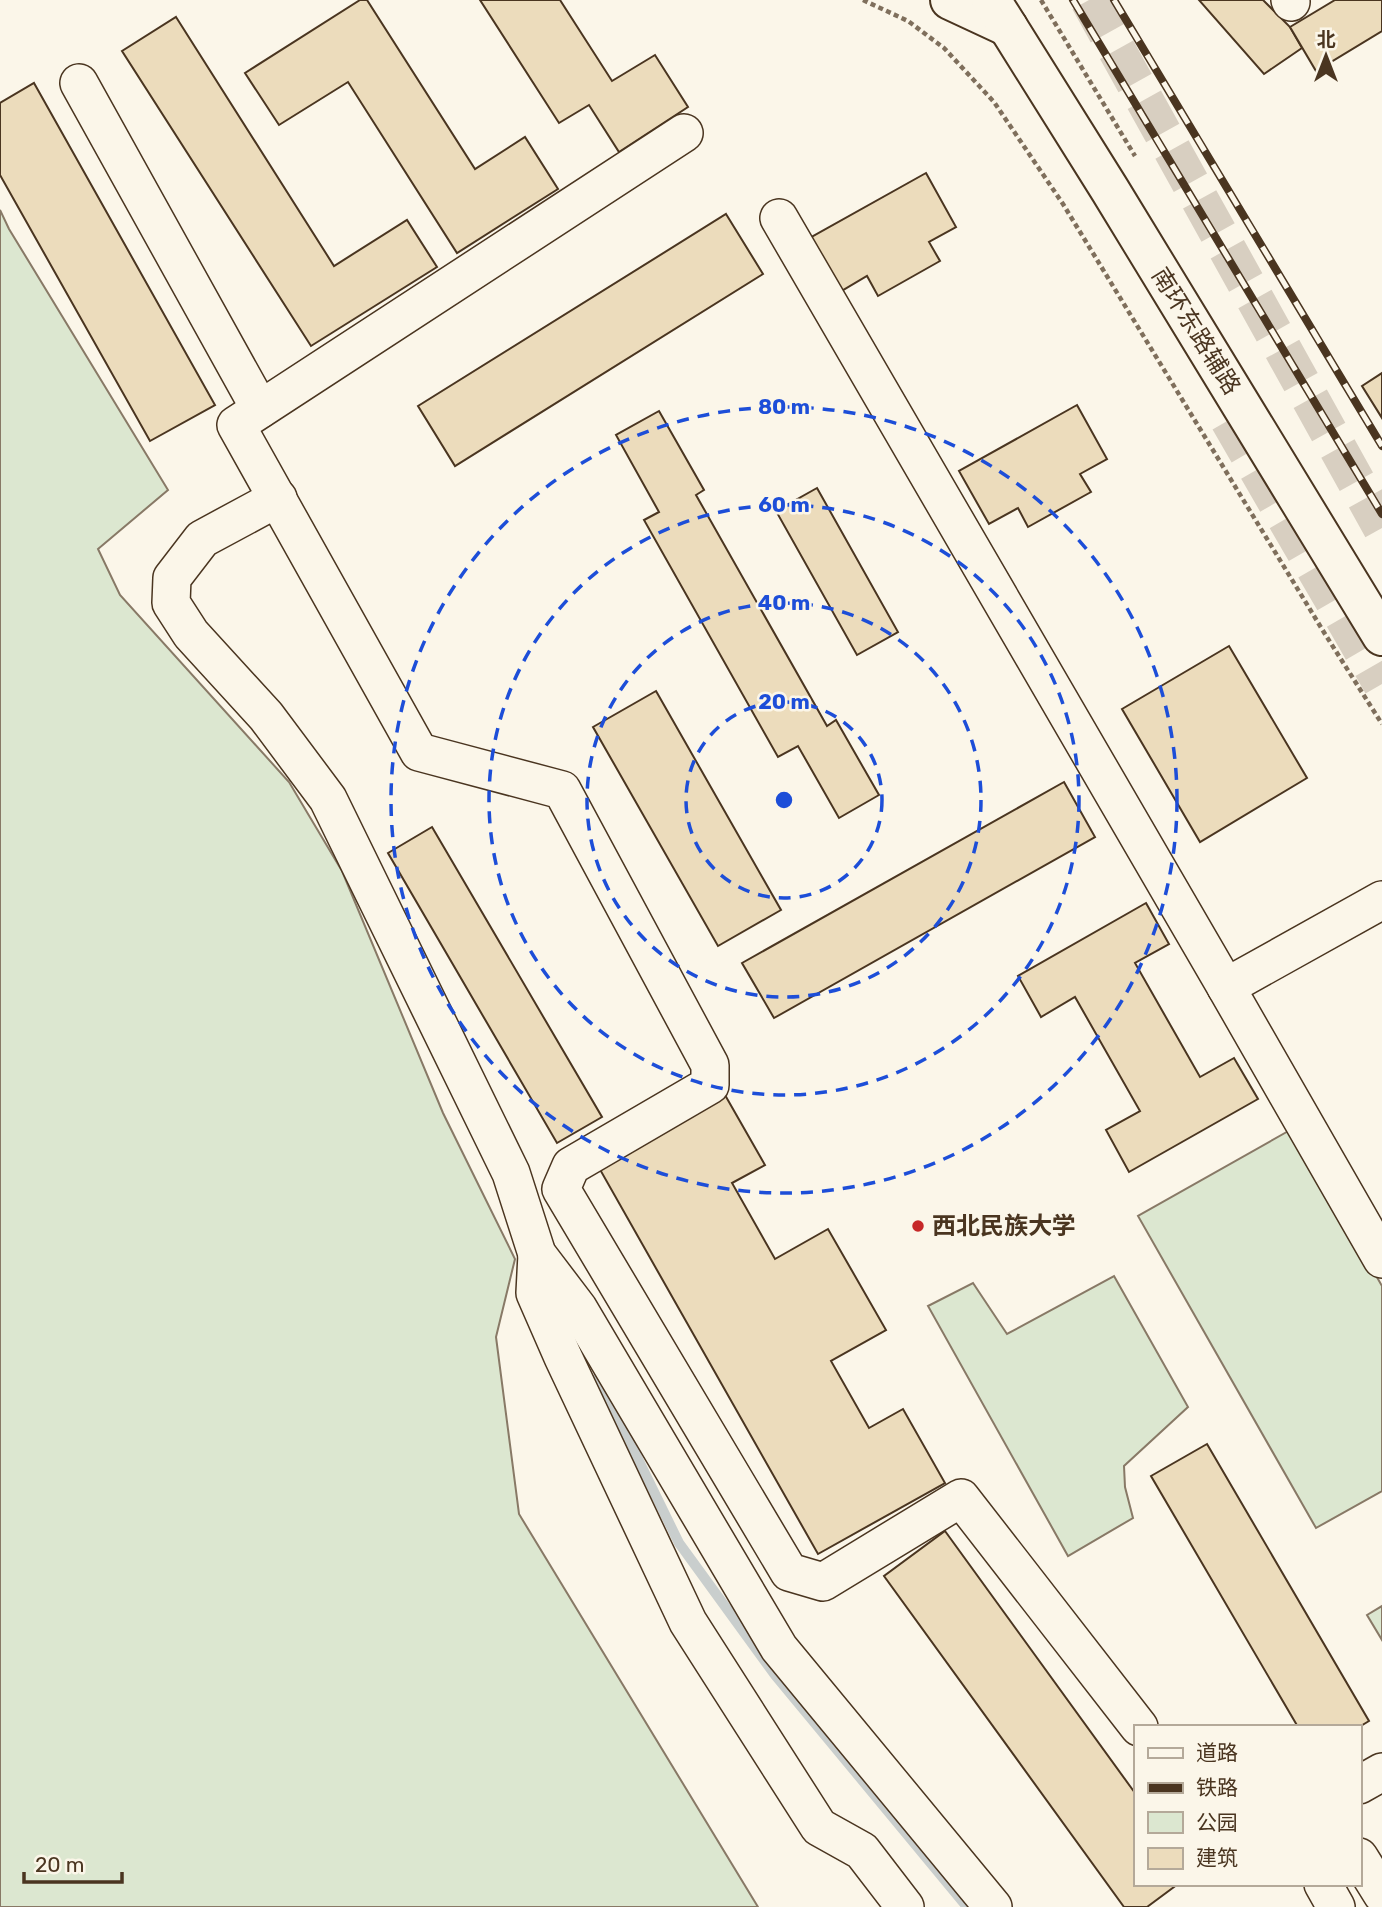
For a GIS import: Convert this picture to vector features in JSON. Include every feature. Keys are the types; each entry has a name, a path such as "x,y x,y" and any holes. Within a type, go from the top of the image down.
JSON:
{"main road":[{"path":"950,0 999,13"},
{"name":"南环东路辅路","path":"999,13 1382,636"}],"lane":[{"path":"79,83 260,409"},
{"path":"684,132 236,425 419,752 562,790 710,1065 710,1085 571,1166 561,1189 789,1572 823,1582 961,1498 1137,1725"},
{"path":"779,218 1382,1259"},
{"path":"278,498 202,539 172,578 171,603 191,634 266,716 328,799 511,1173 537,1254 536,1293 563,1357 688,1622 819,1827 862,1851 905,1907"},
{"path":"1226,987 1382,900"},
{"path":"537,1254 578,1308 779,1648 993,1907"},
{"path":"1361,1784 1382,1772"},
{"path":"1361,1860 1382,1894"},
{"path":"1324,1886 1336,1907"}],"path":[{"path":"863,0 908,21 944,47 994,102 1070,216 1382,724"}],"green space":[{"path":"0,210 168,490 98,549 120,595 289,782 342,871 443,1113 515,1259 496,1337 519,1514 758,1907 0,1907"},
{"path":"1292,1129 1382,1286 1382,1491 1316,1528 1138,1216"},
{"path":"1114,1276 1188,1407 1124,1466 1125,1487 1133,1518 1068,1556 928,1306 973,1283 1007,1334"},
{"path":"1382,1606 1382,1640 1367,1615"}],"building":[{"path":"360,0 367,0 475,169 525,137 558,189 457,253 348,82 279,125 245,73"},
{"path":"480,0 560,0 612,81 655,55 688,107 619,152 589,105 559,123"},
{"path":"1199,0 1263,0 1290,27 1302,48 1264,74"},
{"path":"1335,0 1382,0 1382,31 1316,71 1290,27"},
{"path":"176,17 334,266 407,220 437,267 311,346 122,51"},
{"path":"34,83 215,405 150,441 0,175 0,103"},
{"path":"926,173 956,227 929,242 940,261 878,296 867,276 838,293 808,239"},
{"path":"726,214 763,274 455,466 418,406"},
{"path":"1382,373 1382,418 1362,386"},
{"path":"1077,405 1107,459 1080,474 1091,492 1028,527 1018,508 989,524 959,471"},
{"path":"659,411 704,490 696,495 827,726 836,720 879,795 839,818 798,746 778,757 644,520 659,512 616,435"},
{"path":"817,488 898,632 857,655 776,511"},
{"path":"1229,646 1307,778 1200,842 1122,709"},
{"path":"656,691 781,910 718,946 593,727"},
{"path":"1064,782 1095,837 774,1018 742,963"},
{"path":"432,827 602,1117 557,1143 388,853"},
{"path":"1146,903 1169,944 1135,963 1200,1077 1234,1058 1258,1099 1129,1172 1106,1130 1140,1111 1075,997 1041,1017 1018,976"},
{"path":"725,1095 765,1165 732,1183 775,1259 828,1229 886,1330 831,1361 869,1428 903,1409 945,1483 818,1554 598,1166"},
{"path":"1207,1444 1369,1721 1361,1726 1297,1725 1151,1476"},
{"path":"945,1531 1134,1792 1134,1886 1175,1886 1147,1907 1124,1907 884,1576"}],"waterway":[{"path":"598,1377 679,1543 775,1675 967,1907"}],"tunnel":[{"path":"1089,0 1382,528"},
{"path":"1229,420 1382,684"}],"railway":[{"path":"1073,0 1382,514"},
{"path":"1114,0 1382,446"}],"place":[{"name":"西北民族大学","path":"918,1226"}]}
